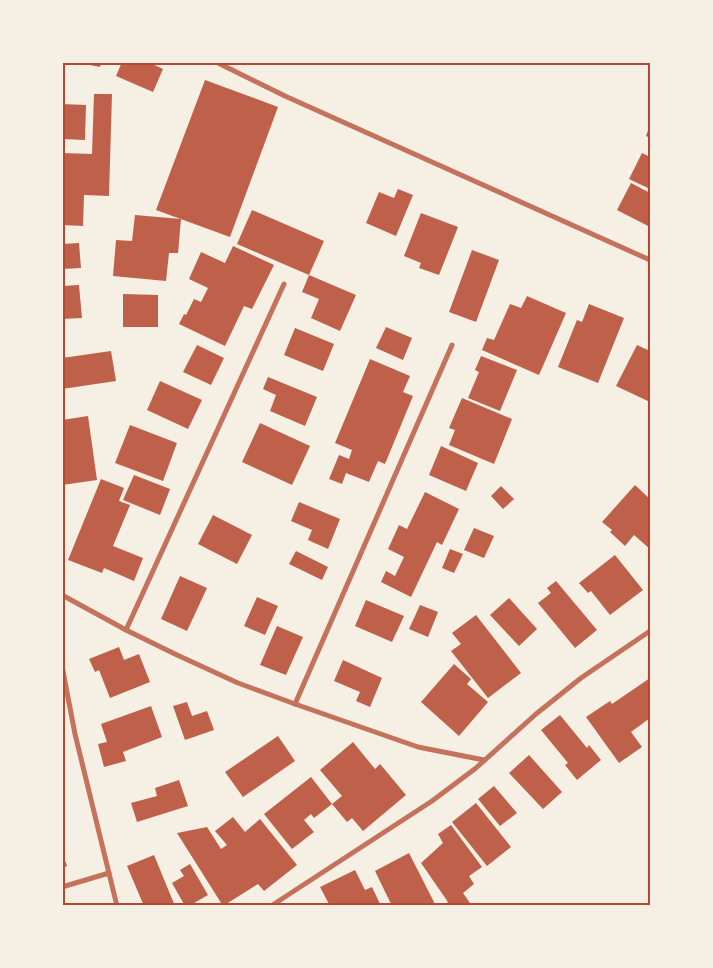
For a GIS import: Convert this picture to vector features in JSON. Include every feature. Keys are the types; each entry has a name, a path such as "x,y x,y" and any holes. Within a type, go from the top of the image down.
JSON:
{"street":[{"path":"216,62 285,96 650,260"},
{"path":"126,630 284,284"},
{"path":"295,704 452,345"},
{"path":"62,595 126,630 238,683 418,747 484,760"},
{"path":"272,906 432,801 581,678 650,631"},
{"path":"62,666 75,734 117,906"},
{"path":"62,887 109,873"}],"building":[{"path":"80,62 101,62 100,67"},
{"path":"122,62 148,62 163,69 153,92 116,76"},
{"path":"205,80 278,107 230,237 156,210"},
{"path":"94,94 112,94 109,196 84,195 83,226 62,225 62,153 92,154"},
{"path":"62,104 86,105 85,140 62,139"},
{"path":"650,125 650,138 646,136"},
{"path":"642,153 650,157 650,189 629,179"},
{"path":"631,183 650,193 650,227 617,210"},
{"path":"398,189 413,195 396,236 366,223 379,192 394,198"},
{"path":"252,210 324,241 309,275 237,244"},
{"path":"421,213 458,227 439,275 419,268 421,263 404,256"},
{"path":"135,215 181,219 178,253 169,253 166,281 113,276 116,240 132,241"},
{"path":"79,243 81,268 62,269 62,244"},
{"path":"233,246 274,265 252,309 244,306 225,346 179,324 194,299 201,302 208,288 189,279 201,252 225,263"},
{"path":"472,250 499,260 476,322 449,312"},
{"path":"309,275 356,295 340,331 311,318 319,299 302,292"},
{"path":"79,285 82,318 62,319 62,286"},
{"path":"123,294 158,295 158,327 123,327"},
{"path":"527,296 566,313 539,375 482,350 487,338 494,340 510,304 521,308"},
{"path":"589,304 624,318 598,383 558,367 577,320 582,322"},
{"path":"386,327 412,338 403,360 376,348"},
{"path":"295,328 334,344 323,371 284,355"},
{"path":"197,345 224,358 211,385 183,372"},
{"path":"637,345 650,351 650,402 616,386"},
{"path":"111,351 116,381 62,389 62,358"},
{"path":"481,356 517,370 500,411 468,398 479,372 475,370"},
{"path":"370,359 410,376 403,392 413,396 385,464 378,461 369,482 346,473 342,484 329,479 339,455 349,459 352,450 335,443"},
{"path":"268,377 317,397 305,426 270,411 276,395 263,389"},
{"path":"160,381 202,400 188,429 147,410"},
{"path":"462,398 512,419 494,464 449,445 455,430 449,428"},
{"path":"88,416 97,480 62,485 62,420"},
{"path":"260,423 310,446 292,485 242,462"},
{"path":"130,425 177,443 163,481 115,463"},
{"path":"441,446 478,463 466,491 429,475"},
{"path":"134,475 170,489 160,515 123,500"},
{"path":"101,479 124,488 119,501 130,505 113,546 143,558 134,581 104,568 102,573 68,560"},
{"path":"635,485 650,499 650,549 634,535 625,546 610,532 612,530 602,522"},
{"path":"501,486 514,499 503,509 491,496"},
{"path":"425,492 459,509 442,545 437,542 411,597 381,582 386,571 395,576 404,557 388,549 399,525 407,529"},
{"path":"299,502 340,519 328,549 308,540 312,530 291,521"},
{"path":"213,515 252,535 237,564 198,544"},
{"path":"474,528 494,536 484,558 464,550"},
{"path":"450,549 463,554 454,573 442,568"},
{"path":"296,551 328,567 322,580 289,564"},
{"path":"615,555 643,590 610,615 591,591 588,593 579,583"},
{"path":"180,576 207,588 187,631 161,619"},
{"path":"556,581 597,630 575,648 538,603 551,593 547,588"},
{"path":"257,597 278,606 265,635 244,626"},
{"path":"509,598 537,629 519,646 490,615"},
{"path":"366,600 404,616 392,642 355,626"},
{"path":"420,605 438,612 428,637 409,629"},
{"path":"476,615 521,673 488,698 451,651 461,644 452,633"},
{"path":"277,626 303,637 286,675 260,665"},
{"path":"119,647 124,660 139,654 150,682 110,698 99,670 95,672 89,659"},
{"path":"343,660 382,678 370,707 356,701 360,692 334,681"},
{"path":"454,664 471,679 467,684 488,702 459,736 421,702"},
{"path":"650,678 650,718 631,732 642,747 619,763 586,717 610,701 612,704"},
{"path":"187,702 192,716 207,711 214,730 185,740 173,706"},
{"path":"151,706 162,737 123,752 126,761 104,767 98,744 107,742 101,724"},
{"path":"560,715 587,748 589,745 601,760 577,780 565,765 568,763 541,730"},
{"path":"278,736 295,761 243,797 225,772"},
{"path":"353,742 375,769 380,764 406,795 363,831 352,818 347,822 332,804 342,796 320,770"},
{"path":"529,755 562,792 543,809 509,773"},
{"path":"311,777 332,804 314,818 311,814 304,820 314,832 292,849 264,814"},
{"path":"179,780 188,806 137,822 131,803 157,796 155,788"},
{"path":"494,786 517,813 500,826 478,799"},
{"path":"476,803 511,847 487,866 452,822"},
{"path":"233,817 245,832 260,819 297,865 264,891 258,884 223,906 177,833 207,827 221,849 227,845 215,831"},
{"path":"451,825 482,867 469,876 474,884 463,893 472,906 443,906 448,902 421,863 443,843 438,834"},
{"path":"62,852 67,866 62,868"},
{"path":"409,853 436,906 392,906 375,871"},
{"path":"154,855 175,906 144,906 127,866"},
{"path":"190,864 208,895 189,906 185,906 172,883 184,876 180,870"},
{"path":"355,870 365,890 372,887 381,906 330,906 320,887"}]}
